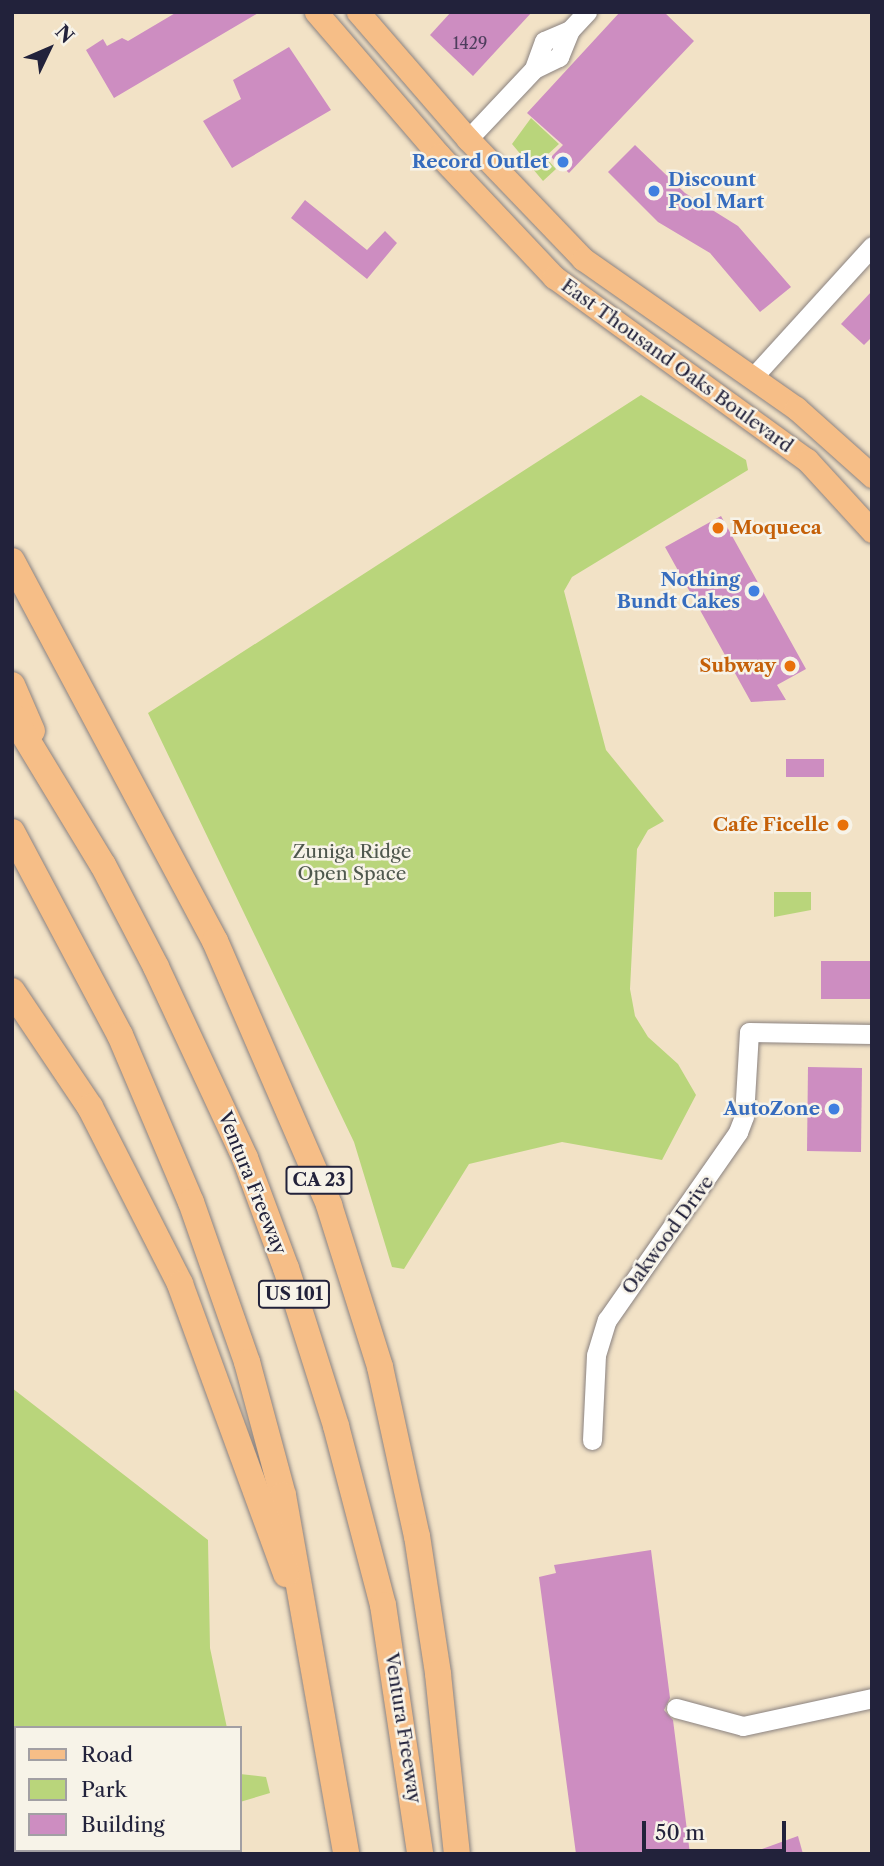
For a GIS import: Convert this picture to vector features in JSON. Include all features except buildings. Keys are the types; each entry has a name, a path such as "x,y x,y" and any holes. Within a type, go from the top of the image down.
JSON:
{"highway":[{"name":"CA 23","path":"12,561 215,941 329,1205 380,1367 417,1536 439,1674 457,1854"},
{"path":"12,685 51,774"},
{"name":"Ventura Freeway","path":"12,715 51,774 103,865 201,1057 286,1268 336,1426 383,1605 421,1854"},
{"name":"US 101","path":"12,832 120,1035 191,1202 247,1362 284,1495 302,1614 346,1854"},
{"path":"12,990 90,1107 174,1272 252,1492 302,1614"}],"main road":[{"name":"East Thousand Oaks Boulevard","path":"316,12 439,155 545,268 592,308 807,460 872,531"},
{"name":"East Thousand Oaks Boulevard","path":"358,12 468,139 583,259 830,434 872,476"}],"street":[{"path":"468,139 534,69 544,41 570,30 587,12"},
{"path":"753,377 872,246"},
{"name":"Oakwood Drive","path":"592,1440 597,1355 607,1320 738,1132 744,1116 749,1032 872,1034"},
{"path":"676,1707 743,1726 872,1698"}],"green space":[{"path":"531,118 559,144 545,157 556,169 543,181 512,144"},
{"name":"Zuniga Ridge Open Space","path":"641,395 746,460 748,470 572,577 564,591 606,750 664,821 648,830 637,849 630,989 635,1016 648,1037 678,1064 696,1095 662,1160 562,1142 469,1164 404,1269 392,1267 354,1142 148,713"},
{"path":"774,892 811,892 811,910 774,917"},
{"path":"12,1388 208,1540 210,1648 227,1726 14,1726 14,1852 227,1854 12,1854"},
{"path":"242,1774 266,1777 270,1793 242,1801"}],"place":[{"name":"Record Outlet","path":"563,162"},
{"name":"Discount Pool Mart","path":"654,191"},
{"name":"Moqueca","path":"718,528"},
{"name":"Nothing Bundt Cakes","path":"754,591"},
{"name":"Subway","path":"790,666"},
{"name":"Cafe Ficelle","path":"843,825"},
{"name":"AutoZone","path":"834,1109"}]}
